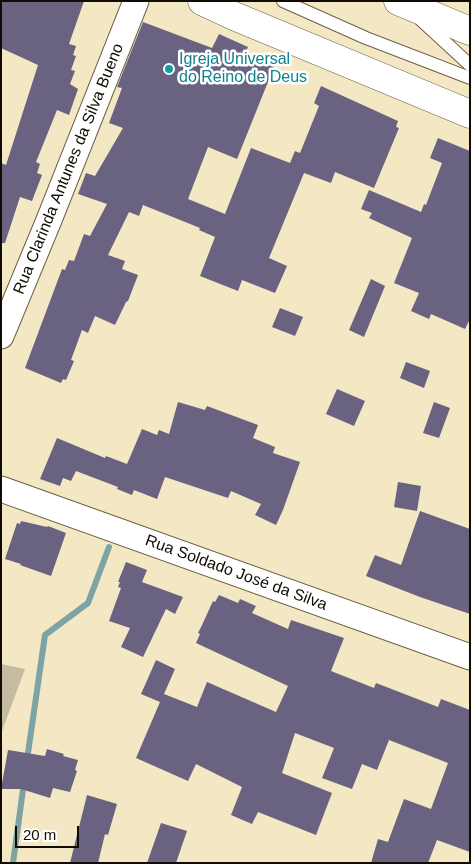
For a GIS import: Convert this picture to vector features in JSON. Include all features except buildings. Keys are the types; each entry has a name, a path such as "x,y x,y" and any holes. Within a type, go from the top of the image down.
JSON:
{"main road":[{"path":"202,1 236,12 470,114"},
{"path":"401,2 470,31"}],"street":[{"name":"Rua Clarinda Antunes da Silva Bueno","path":"1,336 136,1"},
{"name":"Rua Soldado José da Silva","path":"1,489 470,657"}],"lane":[{"path":"283,1 366,38 470,78"},
{"path":"401,2 470,65"}],"shaded area":[{"path":"1,664 25,669 1,734"}],"waterway":[{"path":"27,760 45,635 88,603 109,547"},
{"path":"13,863 24,782"}],"place":[{"name":"Igreja Universal do Reino de Deus","path":"169,69"}]}
